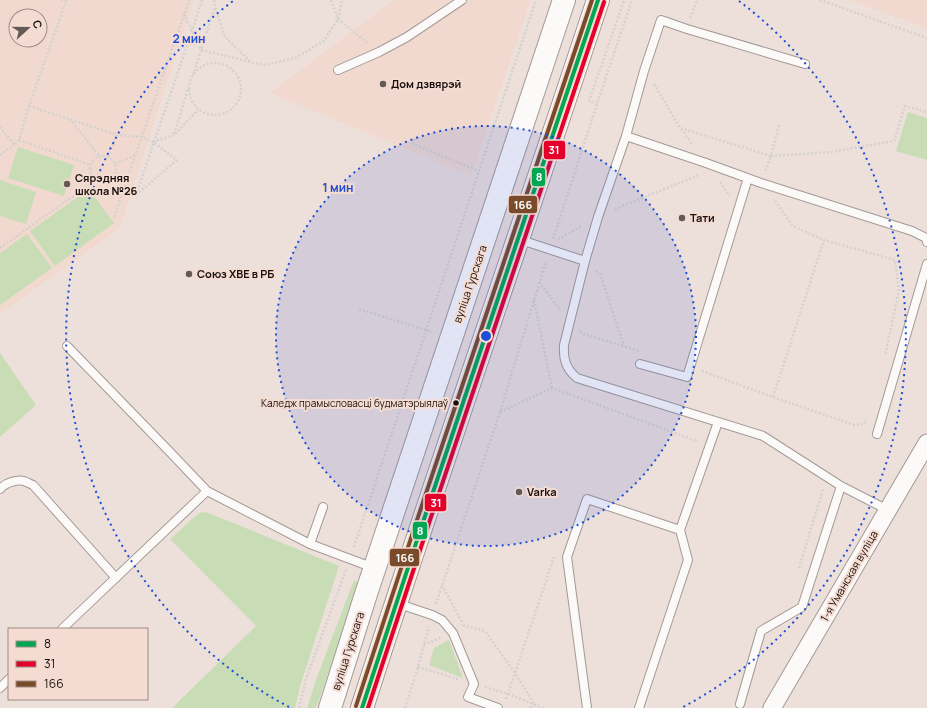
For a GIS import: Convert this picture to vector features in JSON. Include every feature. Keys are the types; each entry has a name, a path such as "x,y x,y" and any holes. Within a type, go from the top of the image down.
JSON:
{"main road":[{"name":"вуліца Гурскага","path":"330,708 366,594 564,0"},
{"path":"362,708 517,239 598,0"},
{"path":"496,205 501,220 517,239"},
{"path":"375,568 404,578"},
{"path":"366,594 396,603"}],"street":[{"name":"1-я Уманская вуліца","path":"772,708 927,443"}],"lane":[{"path":"338,70 379,52 407,37 462,0"},
{"path":"805,64 661,20 644,71 626,136 598,217 585,262 563,354 565,363 570,372 577,378 763,436 841,486 888,510"},
{"path":"626,136 699,160 761,183 912,231 926,238 927,242"},
{"path":"640,364 687,377 748,178"},
{"path":"517,239 585,262"},
{"path":"877,434 927,264"},
{"path":"67,346 206,491 310,544 375,568"},
{"path":"640,708 688,560 680,530 718,422"},
{"path":"0,489 12,482 23,481 33,485 116,578"},
{"path":"740,704 762,630 802,607 841,486"},
{"path":"63,628 206,491"},
{"path":"588,708 567,557 587,499 680,530"},
{"path":"310,544 323,507"},
{"path":"396,603 432,615 442,620 453,633 474,684 468,697 498,708"},
{"path":"0,688 8,680"}],"path":[{"path":"0,155 19,140 29,106 66,2 61,0"},
{"path":"114,217 189,0"},
{"path":"29,106 117,135 142,137 153,142 177,160 136,195 153,142 202,0"},
{"path":"214,0 225,37 252,63"},
{"path":"331,0 338,19 379,52"},
{"path":"184,13 202,50 265,65 295,58 324,41 338,19 342,0"},
{"path":"299,708 306,679 350,559 536,0"},
{"path":"597,104 589,101 624,0"},
{"path":"632,0 552,242 615,209 705,172"},
{"path":"687,29 697,0"},
{"path":"820,0 927,38"},
{"path":"174,135 215,7"},
{"path":"216,63 228,66 237,75 242,86 240,99 232,110 223,115 212,116 203,113 198,110 191,100 189,89 192,77 198,69 204,65 216,63"},
{"path":"644,71 652,81 680,128 772,156 831,152 894,142 905,106 927,112"},
{"path":"153,142 174,135 198,110"},
{"path":"70,119 99,156"},
{"path":"779,125 772,156 761,183 793,226 824,240 895,260 899,290 885,356"},
{"path":"0,127 14,145"},
{"path":"108,157 117,135"},
{"path":"415,139 413,144 479,171"},
{"path":"19,140 90,165"},
{"path":"115,164 136,154"},
{"path":"99,156 108,157 113,160 115,164 115,173 110,180 100,182 90,174 90,165 95,158 99,156"},
{"path":"0,248 96,180"},
{"path":"720,182 733,201"},
{"path":"773,398 824,240"},
{"path":"437,600 500,412 550,250"},
{"path":"452,252 456,254"},
{"path":"585,262 600,274 625,346"},
{"path":"534,300 552,388"},
{"path":"359,309 434,333"},
{"path":"584,334 640,351"},
{"path":"690,365 714,376 773,398 854,425 863,424 869,417"},
{"path":"798,574 827,476"},
{"path":"442,586 463,625 485,631 535,705 529,708"},
{"path":"405,708 430,625"},
{"path":"424,645 453,633 463,625"},
{"path":"505,701 515,674"}],"shaded area":[{"name":"Сярэдняя школа №26","path":"0,0 194,0 120,228 0,314"},
{"path":"394,0 531,0 471,176 270,93"},
{"path":"849,0 927,0 927,28"}],"green space":[{"path":"908,112 927,118 927,160 896,151"},
{"path":"18,147 74,165 64,196 8,178"},
{"path":"0,180 36,192 26,224 0,216"},
{"path":"89,189 114,223 55,266 30,231"},
{"path":"27,234 52,268 0,305 0,253"},
{"path":"0,353 36,405 0,437"},
{"path":"206,512 339,566 301,683 295,708 172,708 256,626 170,539 199,513"},
{"path":"354,580 358,583 357,592 316,708 307,708 317,677"},
{"path":"449,640 463,678 429,665 434,648"}],"transit line":[{"name":"166","path":"356,706 592,0"},
{"name":"8","path":"362,708 598,0"},
{"name":"31","path":"368,708 604,2"}],"place":[{"name":"Дом дзвярэй","path":"383,84"},
{"name":"Сярэдняя школа №26","path":"67,184"},
{"name":"Тати","path":"682,218"},
{"name":"Союз ХВЕ в РБ","path":"189,274"},
{"name":"Каледж прамысловасці будматэрыялаў","path":"456,403"},
{"name":"Varka","path":"519,492"}]}
